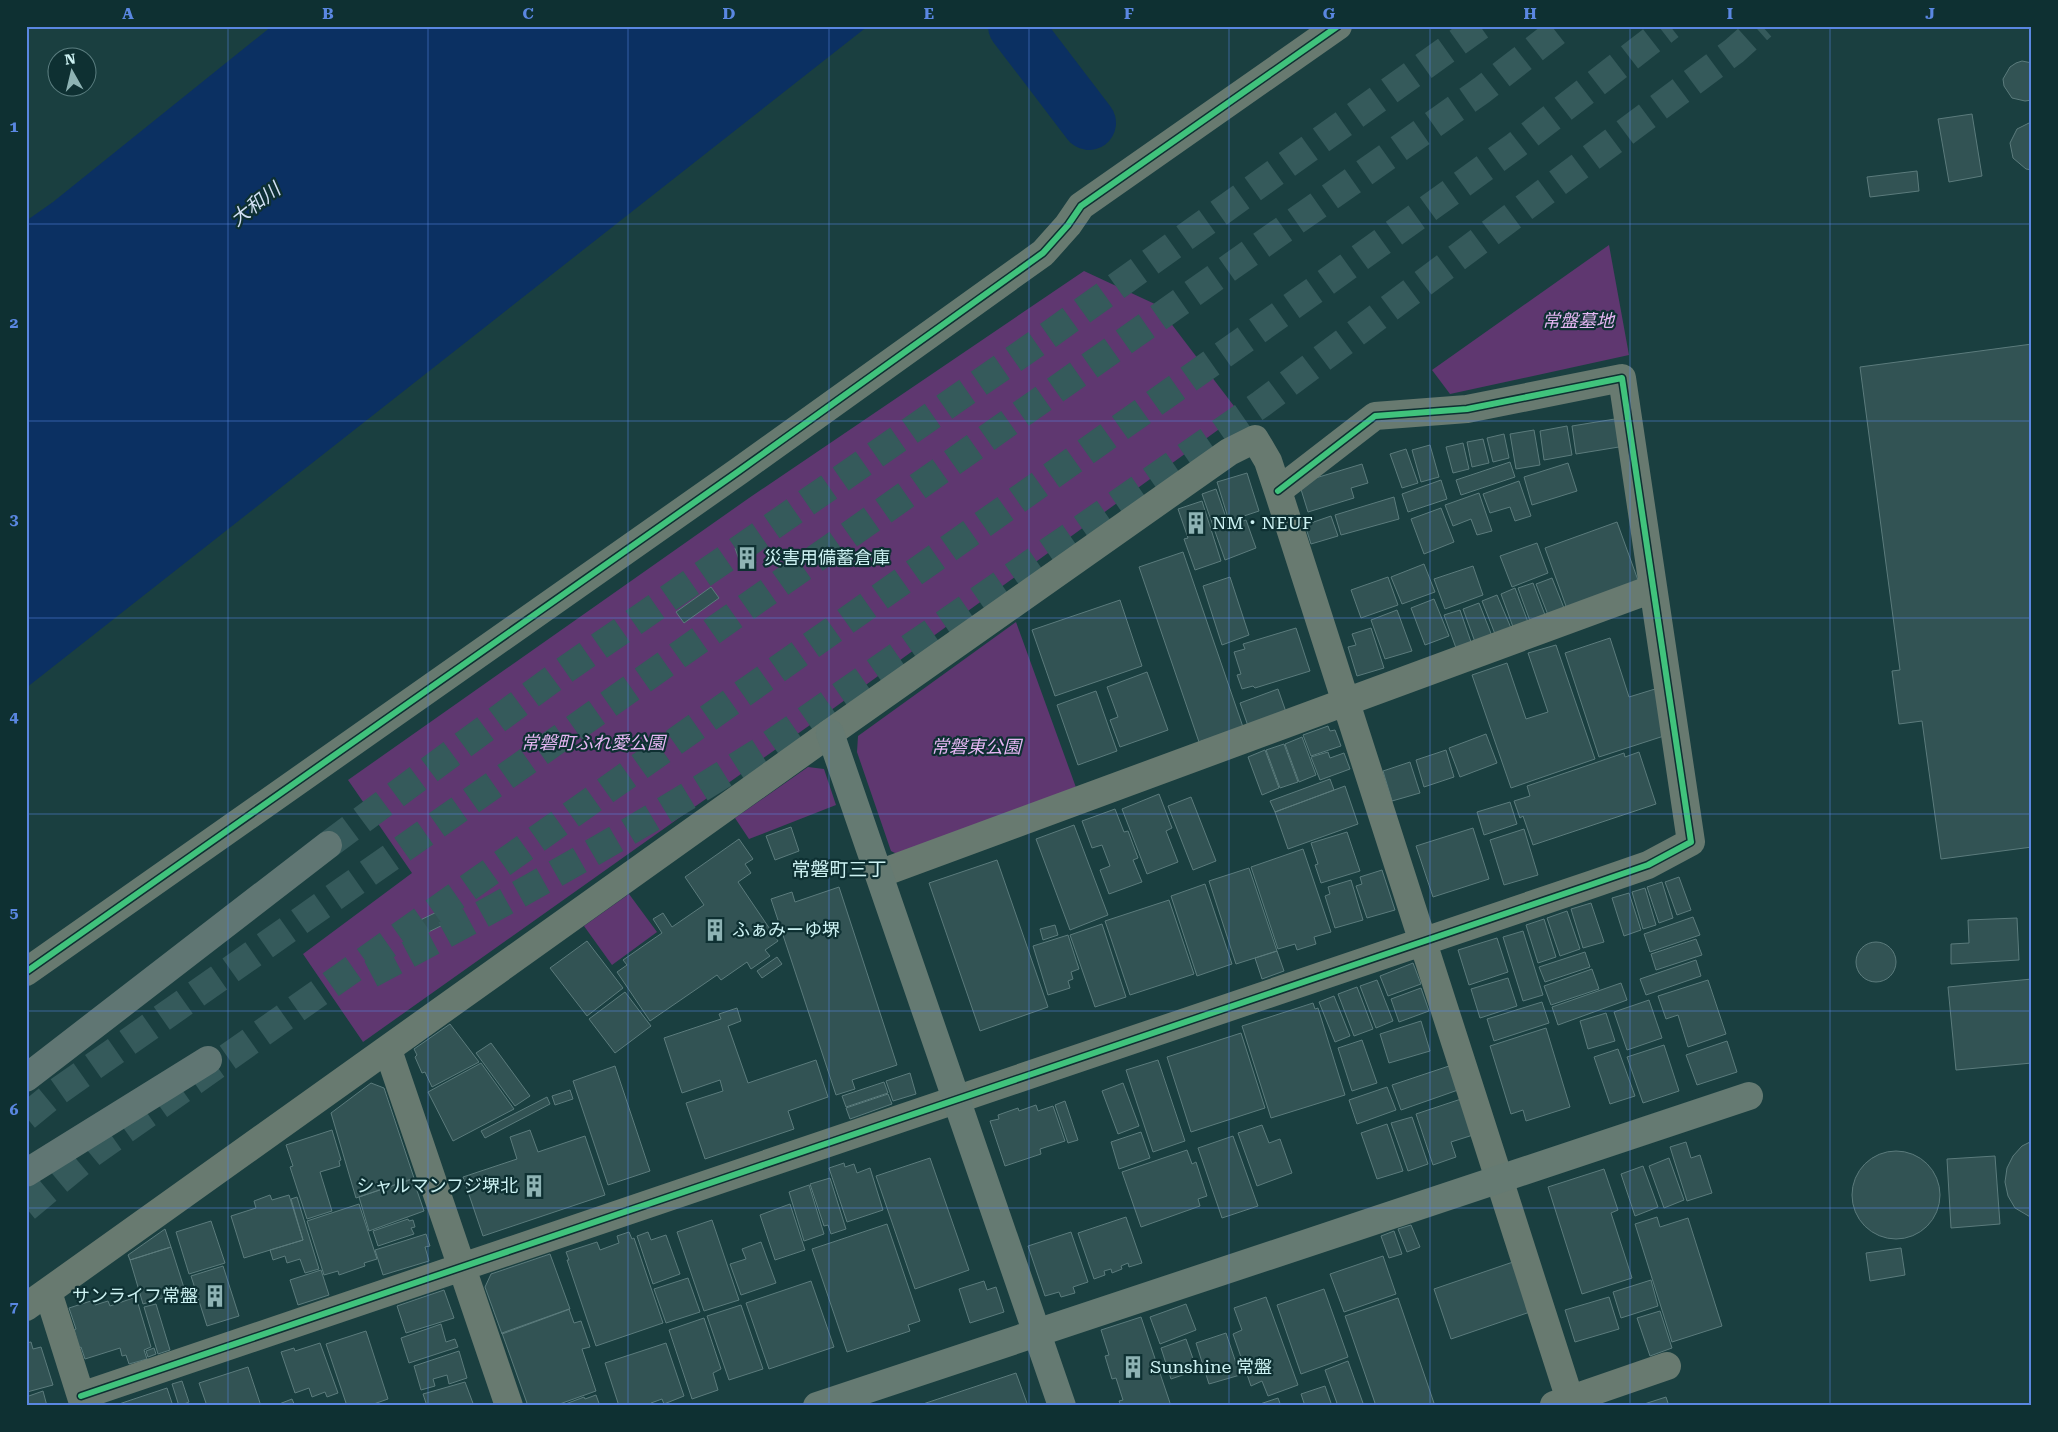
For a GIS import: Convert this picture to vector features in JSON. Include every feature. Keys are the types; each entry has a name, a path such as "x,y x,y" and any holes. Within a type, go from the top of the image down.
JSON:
{"highway":[{"path":"26,1078 328,845"},
{"path":"26,1173 208,1060"}],"street":[{"path":"26,972 723,483 1043,253 1068,225 1081,206 1338,26"},
{"path":"48,1292 83,1401 462,1268 1648,865 1691,842 1652,590 1622,378 1467,409 1375,416 1278,491"},
{"path":"26,1307 830,733 1229,452 1255,439 1268,461 1424,942 1499,1178 1565,1404 1667,1366"},
{"path":"879,874 1652,590"},
{"path":"830,733 1062,1406"},
{"path":"388,1050 509,1406"},
{"path":"817,1406 1749,1096"}],"green space":[{"name":"常盤墓地","path":"1609,245 1629,355 1450,394 1432,370"},
{"name":"常磐町ふれ愛公園","path":"1084,271 1157,305 1240,414 827,713 363,1042 303,954 412,873 348,780 749,498"},
{"name":"常磐東公園","path":"1016,622 1078,793 903,857 891,851 857,752 858,736"},
{"path":"808,767 824,769 836,805 749,839 735,818"},
{"path":"629,894 657,932 612,965 584,926"}],"water":[{"name":"大和川","path":"272,26 868,26 26,688 26,221 53,202"}],"building":[{"path":"2022,61 2032,63 2032,100 2025,101 2012,98 2004,86 2003,79 2010,67"},
{"path":"1972,114 1982,176 1949,182 1938,119"},
{"path":"2031,122 2032,170 2026,169 2013,158 2010,143 2017,129"},
{"path":"1917,171 1919,191 1870,197 1867,177"},
{"path":"2032,344 2032,847 1941,859 1922,721 1899,724 1892,671 1900,670 1860,367"},
{"path":"1621,418 1625,446 1576,454 1572,426"},
{"path":"1567,426 1572,455 1544,460 1540,431"},
{"path":"1534,430 1540,465 1516,469 1510,434"},
{"path":"1504,434 1509,458 1493,462 1487,438"},
{"path":"1483,439 1489,463 1472,467 1467,442"},
{"path":"1463,443 1469,469 1453,473 1446,447"},
{"path":"1430,445 1439,477 1421,482 1412,450"},
{"path":"1406,449 1418,483 1402,488 1390,454"},
{"path":"1510,462 1515,477 1461,495 1456,480"},
{"path":"1568,463 1577,491 1532,505 1524,477"},
{"path":"1362,464 1368,483 1351,488 1354,498 1308,512 1299,483"},
{"path":"1247,473 1259,511 1229,521 1217,482"},
{"path":"1441,480 1447,499 1408,512 1402,494"},
{"path":"1519,481 1531,516 1515,521 1510,507 1490,513 1483,494"},
{"path":"1216,489 1229,526 1246,520 1256,548 1225,560 1202,494"},
{"path":"1479,493 1492,531 1477,535 1471,519 1453,526 1445,505"},
{"path":"1394,497 1399,519 1341,535 1335,515"},
{"name":"NM・NEUF","path":"1202,501 1221,561 1195,570 1184,539 1188,538 1178,509"},
{"path":"1441,508 1454,542 1424,554 1411,519"},
{"path":"1331,516 1338,536 1311,544 1305,525"},
{"path":"1617,522 1639,583 1567,609 1545,548"},
{"name":"災害用備蓄倉庫","path":"750,543 756,563 742,568 735,548"},
{"path":"1537,543 1548,573 1512,587 1500,556"},
{"path":"1183,552 1243,727 1199,742 1139,567"},
{"path":"1424,564 1435,592 1402,604 1391,577"},
{"path":"1473,566 1483,595 1445,609 1434,579"},
{"path":"1230,577 1249,635 1222,645 1203,586"},
{"path":"1388,577 1398,605 1361,618 1351,590"},
{"path":"1552,578 1564,608 1548,615 1536,584"},
{"path":"1533,583 1545,615 1530,621 1518,588"},
{"path":"711,587 719,598 684,623 676,612"},
{"path":"1515,588 1528,622 1513,627 1501,594"},
{"path":"1497,595 1511,628 1495,634 1482,601"},
{"path":"1434,599 1449,636 1425,645 1411,608"},
{"path":"1120,600 1142,666 1055,696 1032,630"},
{"path":"1479,603 1492,636 1475,642 1463,609"},
{"path":"1397,610 1412,651 1385,659 1371,620"},
{"path":"1460,610 1471,642 1456,648 1444,615"},
{"path":"1296,628 1310,671 1255,688 1253,686 1242,689 1237,675 1241,674 1234,652 1245,649 1243,644"},
{"path":"1371,628 1384,668 1357,676 1348,647 1356,645 1352,634"},
{"path":"1610,638 1629,697 1655,689 1670,734 1599,757 1565,653"},
{"path":"1556,645 1595,759 1511,788 1472,675 1507,663 1526,719 1548,712 1528,653"},
{"path":"1147,672 1168,730 1120,747 1110,720 1118,717 1107,687"},
{"path":"1278,689 1286,712 1248,726 1240,703"},
{"path":"1096,691 1117,751 1078,765 1057,705"},
{"path":"1328,726 1330,731 1335,730 1341,746 1311,756 1303,735"},
{"path":"1486,734 1497,763 1460,777 1449,748"},
{"path":"1302,737 1316,775 1299,782 1285,744"},
{"path":"1284,744 1298,782 1280,788 1266,750"},
{"path":"1265,750 1279,788 1262,795 1248,757"},
{"path":"1446,750 1454,777 1424,787 1416,760"},
{"path":"1328,752 1330,758 1344,753 1350,769 1320,780 1311,757"},
{"path":"1639,752 1656,804 1533,845 1523,816 1520,818 1514,801 1530,796 1527,786 1624,753 1625,757"},
{"path":"1410,762 1420,793 1392,801 1383,771"},
{"path":"1330,779 1334,790 1275,812 1270,801"},
{"path":"1345,786 1358,824 1288,849 1275,812"},
{"path":"1159,794 1172,828 1166,831 1178,862 1147,874 1122,809"},
{"path":"1191,797 1216,861 1193,870 1168,806"},
{"path":"1510,802 1517,824 1484,835 1477,812"},
{"path":"1115,809 1124,832 1128,831 1138,858 1133,860 1142,882 1109,894 1100,870 1110,866 1102,845 1092,848 1082,821"},
{"path":"1074,825 1108,915 1070,930 1036,839"},
{"path":"791,827 799,851 775,860 766,836"},
{"path":"1473,828 1489,879 1433,897 1416,846"},
{"path":"1524,829 1538,875 1504,885 1490,840"},
{"path":"1347,832 1360,871 1321,883 1315,865 1318,864 1311,843"},
{"name":"ふぁみーゆ堺","path":"739,839 753,859 745,864 751,873 738,882 778,941 765,950 770,956 751,969 747,962 721,980 717,975 650,1021 617,972 627,965 623,960 662,933 653,919 663,913 672,927 704,905 685,877"},
{"path":"1303,849 1331,932 1314,937 1316,944 1297,950 1295,944 1278,949 1251,867"},
{"path":"997,860 1048,1007 980,1031 929,883"},
{"path":"1249,868 1277,951 1236,964 1209,881"},
{"path":"1382,870 1395,910 1367,918 1356,886 1362,884 1360,877"},
{"path":"1679,877 1691,910 1677,915 1665,882"},
{"path":"1351,880 1363,920 1335,928 1325,896 1330,894 1328,887"},
{"path":"1662,882 1673,918 1659,923 1647,887"},
{"path":"1205,884 1232,964 1197,976 1171,896"},
{"path":"839,887 897,1065 852,1080 855,1089 836,1095 771,899 792,892 795,902"},
{"path":"1645,888 1656,925 1643,929 1632,892"},
{"path":"1629,893 1641,930 1624,936 1612,898"},
{"path":"1169,900 1194,974 1130,995 1105,921"},
{"path":"1591,903 1604,942 1583,948 1571,909"},
{"path":"445,908 451,921 412,940 406,927"},
{"path":"1567,911 1580,949 1560,956 1547,918"},
{"path":"1693,917 1700,935 1650,952 1644,934"},
{"path":"2017,918 2019,960 1951,964 1951,944 1969,943 1968,920"},
{"path":"1544,919 1556,957 1538,963 1526,925"},
{"path":"1102,924 1126,997 1095,1007 1070,935"},
{"path":"1055,925 1058,935 1043,940 1040,929"},
{"path":"1523,931 1543,995 1523,1001 1503,937"},
{"path":"1068,935 1079,969 1071,972 1073,979 1068,981 1070,988 1048,995 1033,946"},
{"path":"1497,938 1508,972 1469,985 1458,950"},
{"path":"1696,939 1702,955 1656,970 1651,954"},
{"path":"587,941 623,988 587,1016 550,968"},
{"path":"1880,942 1887,945 1893,951 1896,962 1895,970 1887,979 1880,982 1872,982 1865,979 1857,970 1856,958 1859,951 1868,943"},
{"path":"1277,951 1284,971 1262,979 1255,958"},
{"path":"1585,952 1590,967 1545,982 1539,967"},
{"path":"777,957 782,964 762,978 757,971"},
{"path":"1696,960 1701,976 1646,995 1640,979"},
{"path":"1413,963 1421,984 1388,996 1380,976"},
{"path":"1592,969 1599,989 1551,1005 1544,986"},
{"path":"1508,978 1517,1006 1480,1018 1471,989"},
{"path":"2032,979 2032,1063 1956,1070 1948,987"},
{"path":"1377,980 1393,1021 1376,1028 1360,986"},
{"path":"1708,980 1726,1034 1688,1047 1678,1015 1666,1019 1658,996"},
{"path":"1621,983 1627,1000 1558,1025 1552,1007"},
{"path":"1357,987 1373,1029 1354,1036 1338,994"},
{"path":"1421,988 1429,1011 1399,1022 1391,999"},
{"path":"625,992 651,1026 615,1053 589,1019"},
{"path":"1334,996 1350,1036 1335,1042 1319,1002"},
{"path":"1649,1000 1662,1038 1627,1050 1614,1012"},
{"path":"1542,1002 1549,1023 1494,1041 1487,1019"},
{"path":"1313,1003 1315,1009 1318,1008 1345,1095 1271,1118 1242,1026"},
{"path":"737,1008 741,1021 728,1026 748,1083 816,1060 828,1097 788,1111 794,1129 705,1159 686,1103 723,1091 720,1080 682,1093 664,1038 721,1019 719,1014"},
{"path":"1606,1013 1615,1041 1588,1049 1580,1021"},
{"path":"1421,1021 1430,1051 1389,1063 1380,1034"},
{"path":"450,1024 479,1062 432,1087 425,1072 422,1073 415,1057 417,1055 414,1049"},
{"path":"1546,1028 1570,1107 1526,1121 1523,1110 1511,1114 1490,1046"},
{"path":"1241,1033 1265,1108 1191,1132 1167,1057"},
{"path":"1362,1040 1377,1083 1352,1091 1338,1048"},
{"path":"1727,1041 1737,1072 1697,1085 1686,1055"},
{"path":"491,1043 530,1096 515,1106 476,1053"},
{"path":"1664,1045 1679,1091 1643,1103 1627,1057"},
{"path":"1618,1049 1635,1096 1610,1104 1594,1057"},
{"path":"1158,1060 1185,1141 1153,1152 1126,1070"},
{"path":"481,1063 514,1109 453,1141 428,1092"},
{"path":"615,1066 650,1171 608,1185 573,1081"},
{"path":"1449,1066 1458,1090 1401,1110 1392,1085"},
{"path":"910,1073 916,1094 893,1101 886,1081"},
{"path":"884,1082 888,1093 846,1107 842,1096"},
{"path":"371,1083 384,1088 414,1178 356,1198 331,1113"},
{"path":"1123,1083 1139,1126 1118,1134 1102,1091"},
{"path":"1387,1087 1396,1110 1357,1124 1349,1100"},
{"path":"570,1090 573,1099 555,1105 552,1096"},
{"path":"888,1094 892,1104 850,1119 846,1108"},
{"path":"547,1097 550,1104 485,1138 481,1131"},
{"path":"1461,1099 1473,1135 1451,1142 1456,1157 1433,1165 1416,1114"},
{"path":"1065,1101 1078,1140 1068,1143 1055,1105"},
{"path":"1036,1105 1038,1111 1053,1106 1065,1141 1040,1149 1041,1154 1005,1166 990,1121 999,1119 998,1115 1018,1108 1019,1111"},
{"path":"1412,1117 1428,1164 1408,1171 1391,1123"},
{"path":"1387,1124 1403,1171 1377,1179 1361,1133"},
{"path":"1262,1125 1269,1143 1280,1139 1292,1173 1257,1186 1238,1133"},
{"path":"332,1130 341,1160 339,1161 340,1166 320,1172 332,1211 307,1219 290,1167 293,1166 286,1145"},
{"name":"シャルマンフジ堺北","path":"530,1130 538,1152 585,1136 605,1195 483,1236 463,1177 517,1159 510,1137"},
{"path":"1141,1132 1150,1158 1119,1169 1111,1142"},
{"path":"1233,1136 1258,1206 1222,1218 1198,1148"},
{"path":"2032,1141 2032,1218 2015,1208 2008,1196 2005,1182 2007,1168 2013,1156 2022,1146"},
{"path":"1686,1142 1691,1158 1700,1155 1712,1193 1687,1201 1670,1147"},
{"path":"1187,1150 1192,1164 1196,1162 1207,1196 1198,1199 1200,1206 1141,1227 1122,1172"},
{"path":"1896,1151 1913,1155 1927,1164 1936,1178 1940,1195 1936,1212 1927,1226 1913,1235 1896,1239 1879,1235 1865,1226 1856,1212 1852,1195 1856,1178 1865,1164 1879,1155"},
{"path":"1995,1156 2000,1224 1951,1228 1947,1159"},
{"path":"930,1158 969,1270 915,1289 876,1176"},
{"path":"1669,1158 1684,1200 1664,1208 1649,1166"},
{"path":"844,1163 845,1167 854,1164 857,1173 870,1168 883,1210 847,1222 829,1168"},
{"path":"1643,1166 1658,1207 1635,1216 1621,1174"},
{"path":"1604,1169 1618,1210 1611,1213 1632,1278 1582,1294 1548,1187"},
{"path":"830,1178 846,1229 831,1234 828,1225 824,1226 810,1184"},
{"path":"413,1179 424,1211 369,1231 359,1197"},
{"path":"809,1185 824,1234 804,1241 789,1192"},
{"path":"270,1195 272,1200 289,1195 303,1240 244,1258 231,1216 256,1208 254,1201"},
{"path":"297,1197 319,1269 305,1273 300,1259 287,1263 285,1256 273,1260 270,1250 303,1240 291,1199"},
{"path":"359,1204 377,1259 364,1263 365,1266 339,1275 338,1271 324,1275 307,1221"},
{"path":"790,1204 805,1250 775,1260 760,1215"},
{"path":"1126,1217 1142,1263 1129,1267 1128,1263 1121,1266 1122,1269 1112,1273 1111,1269 1104,1271 1105,1275 1094,1279 1078,1233"},
{"path":"1657,1217 1660,1227 1688,1218 1722,1326 1672,1342 1635,1224"},
{"path":"408,1219 409,1221 413,1220 415,1227 411,1228 414,1234 378,1246 373,1231"},
{"path":"712,1220 739,1300 704,1311 677,1232"},
{"path":"211,1221 225,1263 189,1274 176,1232"},
{"path":"887,1224 920,1321 908,1325 910,1331 847,1352 812,1249"},
{"path":"1411,1225 1420,1247 1407,1252 1398,1229"},
{"path":"165,1229 171,1247 130,1260 128,1255"},
{"path":"1394,1231 1402,1254 1389,1258 1381,1236"},
{"path":"629,1232 632,1239 634,1238 663,1323 596,1346 566,1252 597,1242 600,1250 619,1243 617,1236"},
{"path":"648,1232 651,1240 666,1235 680,1274 653,1284 637,1236"},
{"path":"1071,1232 1088,1282 1073,1287 1075,1293 1061,1297 1059,1292 1045,1296 1028,1246"},
{"path":"426,1234 430,1246 425,1247 429,1261 383,1275 375,1250"},
{"path":"761,1242 776,1283 741,1295 730,1264 746,1259 742,1249"},
{"path":"171,1247 185,1291 143,1304 130,1260"},
{"path":"1901,1248 1905,1275 1870,1281 1866,1253"},
{"path":"550,1254 570,1309 502,1334 485,1287 491,1274"},
{"path":"1383,1256 1396,1294 1344,1312 1330,1274"},
{"path":"1513,1262 1530,1312 1451,1339 1434,1289"},
{"name":"サンライフ常盤","path":"223,1266 239,1316 207,1326 191,1276"},
{"path":"321,1270 329,1295 298,1305 290,1280"},
{"path":"688,1278 700,1312 666,1323 654,1289"},
{"path":"1651,1280 1658,1306 1621,1318 1613,1292"},
{"path":"811,1281 834,1347 769,1369 746,1303"},
{"path":"984,1281 987,1290 996,1287 1004,1312 970,1323 959,1289"},
{"path":"1324,1289 1348,1357 1301,1374 1277,1305"},
{"path":"444,1290 454,1318 406,1333 397,1306"},
{"path":"136,1297 151,1347 144,1350 147,1359 129,1364 126,1355 122,1356 120,1348 85,1359 81,1347 79,1348 74,1330 76,1329 69,1308 94,1300 95,1305 108,1301 110,1306"},
{"path":"1266,1297 1298,1385 1268,1396 1262,1381 1251,1386 1233,1334 1242,1330 1234,1308"},
{"path":"1609,1297 1619,1329 1575,1342 1565,1310"},
{"path":"1398,1298 1435,1406 1376,1406 1345,1316"},
{"path":"156,1304 170,1350 158,1354 144,1307"},
{"path":"1186,1304 1196,1330 1160,1344 1150,1317"},
{"path":"741,1305 763,1369 729,1380 707,1316"},
{"path":"569,1309 574,1323 581,1321 590,1347 582,1349 596,1391 554,1406 528,1406 502,1333"},
{"path":"1660,1311 1672,1348 1650,1356 1637,1318"},
{"name":"Sunshine 常盤","path":"1141,1317 1171,1406 1121,1406 1119,1401 1123,1400 1116,1378 1112,1379 1105,1356 1109,1355 1101,1330"},
{"path":"704,1318 721,1369 713,1373 718,1390 692,1399 669,1330"},
{"path":"441,1324 446,1342 455,1339 458,1347 409,1363 401,1338"},
{"path":"366,1331 388,1399 368,1406 347,1406 326,1344"},
{"path":"1226,1333 1240,1375 1209,1384 1196,1343"},
{"path":"1186,1339 1197,1370 1171,1379 1161,1348"},
{"path":"31,1342 33,1349 41,1347 53,1385 27,1392 26,1343"},
{"path":"320,1343 338,1393 327,1397 325,1392 312,1397 309,1388 295,1393 281,1352 294,1348 295,1351"},
{"path":"666,1343 684,1396 664,1404 662,1399 651,1403 652,1406 619,1406 605,1363"},
{"path":"154,1348 156,1354 148,1357 146,1351"},
{"path":"459,1351 467,1378 449,1384 447,1375 433,1379 435,1386 421,1390 414,1366"},
{"path":"1348,1361 1364,1406 1338,1406 1325,1370"},
{"path":"248,1367 261,1406 207,1406 199,1383"},
{"path":"1016,1373 1028,1406 917,1406"},
{"path":"182,1381 189,1402 179,1406 172,1384"},
{"path":"465,1382 474,1406 427,1406 423,1394"},
{"path":"1325,1386 1332,1406 1305,1406 1301,1394"},
{"path":"167,1388 173,1406 113,1406"},
{"path":"43,1391 47,1406 26,1406 26,1397"},
{"path":"596,1395 600,1406 560,1406 584,1397 585,1399"},
{"path":"1666,1397 1669,1406 1638,1406"},
{"path":"1278,1398 1281,1406 1254,1406"},
{"path":"292,1399 295,1406 274,1406"}],"waterway":[{"path":"1015,26 1089,123"}],"tunnel":[{"path":"328,845 559,674 1050,334 1480,26"},
{"path":"26,1117 54,1094 1482,90 1564,26"},
{"path":"26,1208 92,1153 1322,285 1515,146 1670,26"},
{"path":"371,974 569,866 762,750 1261,404 1734,51 1762,26"}],"cycle path":[{"path":"26,972 739,471 1043,253 1068,225 1081,206 1338,26"},
{"path":"81,1396 1593,884 1648,865 1691,842 1622,378 1467,409 1375,416 1278,491"}],"place":[{"name":"NM・NEUF","path":"1196,523"},
{"name":"災害用備蓄倉庫","path":"747,558"},
{"name":"ふぁみーゆ堺","path":"715,930"},
{"name":"シャルマンフジ堺北","path":"534,1186"},
{"name":"サンライフ常盤","path":"215,1296"},
{"name":"Sunshine 常盤","path":"1133,1367"}],"district":[{"name":"常磐町三丁","path":"839,869"}]}
